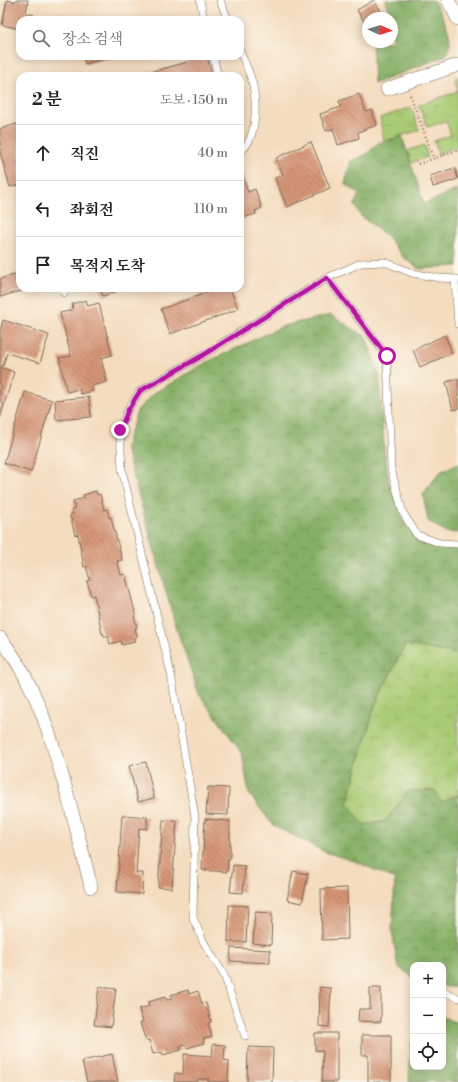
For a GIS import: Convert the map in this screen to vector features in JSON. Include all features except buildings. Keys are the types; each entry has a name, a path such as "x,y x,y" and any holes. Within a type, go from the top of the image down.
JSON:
{"street":[{"path":"448,0 458,19"},
{"path":"386,89 458,65"},
{"path":"0,638 18,663 34,693 51,735 91,886"}],"lane":[{"path":"200,0 203,16"},
{"path":"220,0 226,16"},
{"path":"214,60 217,72"},
{"path":"243,60 253,85 255,104 253,129 244,149"},
{"path":"245,1036 224,975 202,941 192,918 195,817 171,674 122,470 120,430 128,410 140,391 200,357 327,278 361,263 385,262 412,273 457,280 458,324"},
{"path":"327,278 387,356 391,469 403,513 417,535 440,543 458,544"},
{"path":"446,992 458,998"}],"path":[{"path":"414,106 434,158"},
{"path":"418,164 458,150"}],"green space":[{"path":"385,0 433,0 447,28 450,43 449,50 445,56 374,84 372,48 398,48 398,12 391,12"},
{"path":"458,76 458,91 455,79"},
{"path":"458,91 458,146 438,154 434,141 451,135 446,121 427,127 419,105"},
{"path":"411,107 419,130 384,142 380,118"},
{"path":"402,136 424,204 458,189 458,266 419,269 403,257 388,237 361,216 355,205 359,193 345,184 351,161 367,154 378,143"},
{"path":"424,145 428,157 411,163 407,151"},
{"path":"331,315 366,337 379,374 384,449 389,482 404,522 420,542 458,548 458,654 405,645 375,705 347,803 364,825 386,821 408,791 435,790 441,802 458,795 458,988 446,986 446,962 410,962 410,975 398,967 392,931 395,879 357,862 325,852 273,825 249,794 242,753 199,694 176,627 125,447 138,409 156,392 205,363 283,326"},
{"path":"458,463 458,533 446,532 428,521 423,494 440,472"},
{"path":"405,645 458,654 458,795 441,802 408,791 386,821 363,825 347,804 375,705"},
{"path":"446,1018 458,1023 458,1082 409,1082 410,1063 410,1070 446,1070"}],"route":[{"path":"120,430 128,410 140,391 200,357 327,278 387,356"}]}
